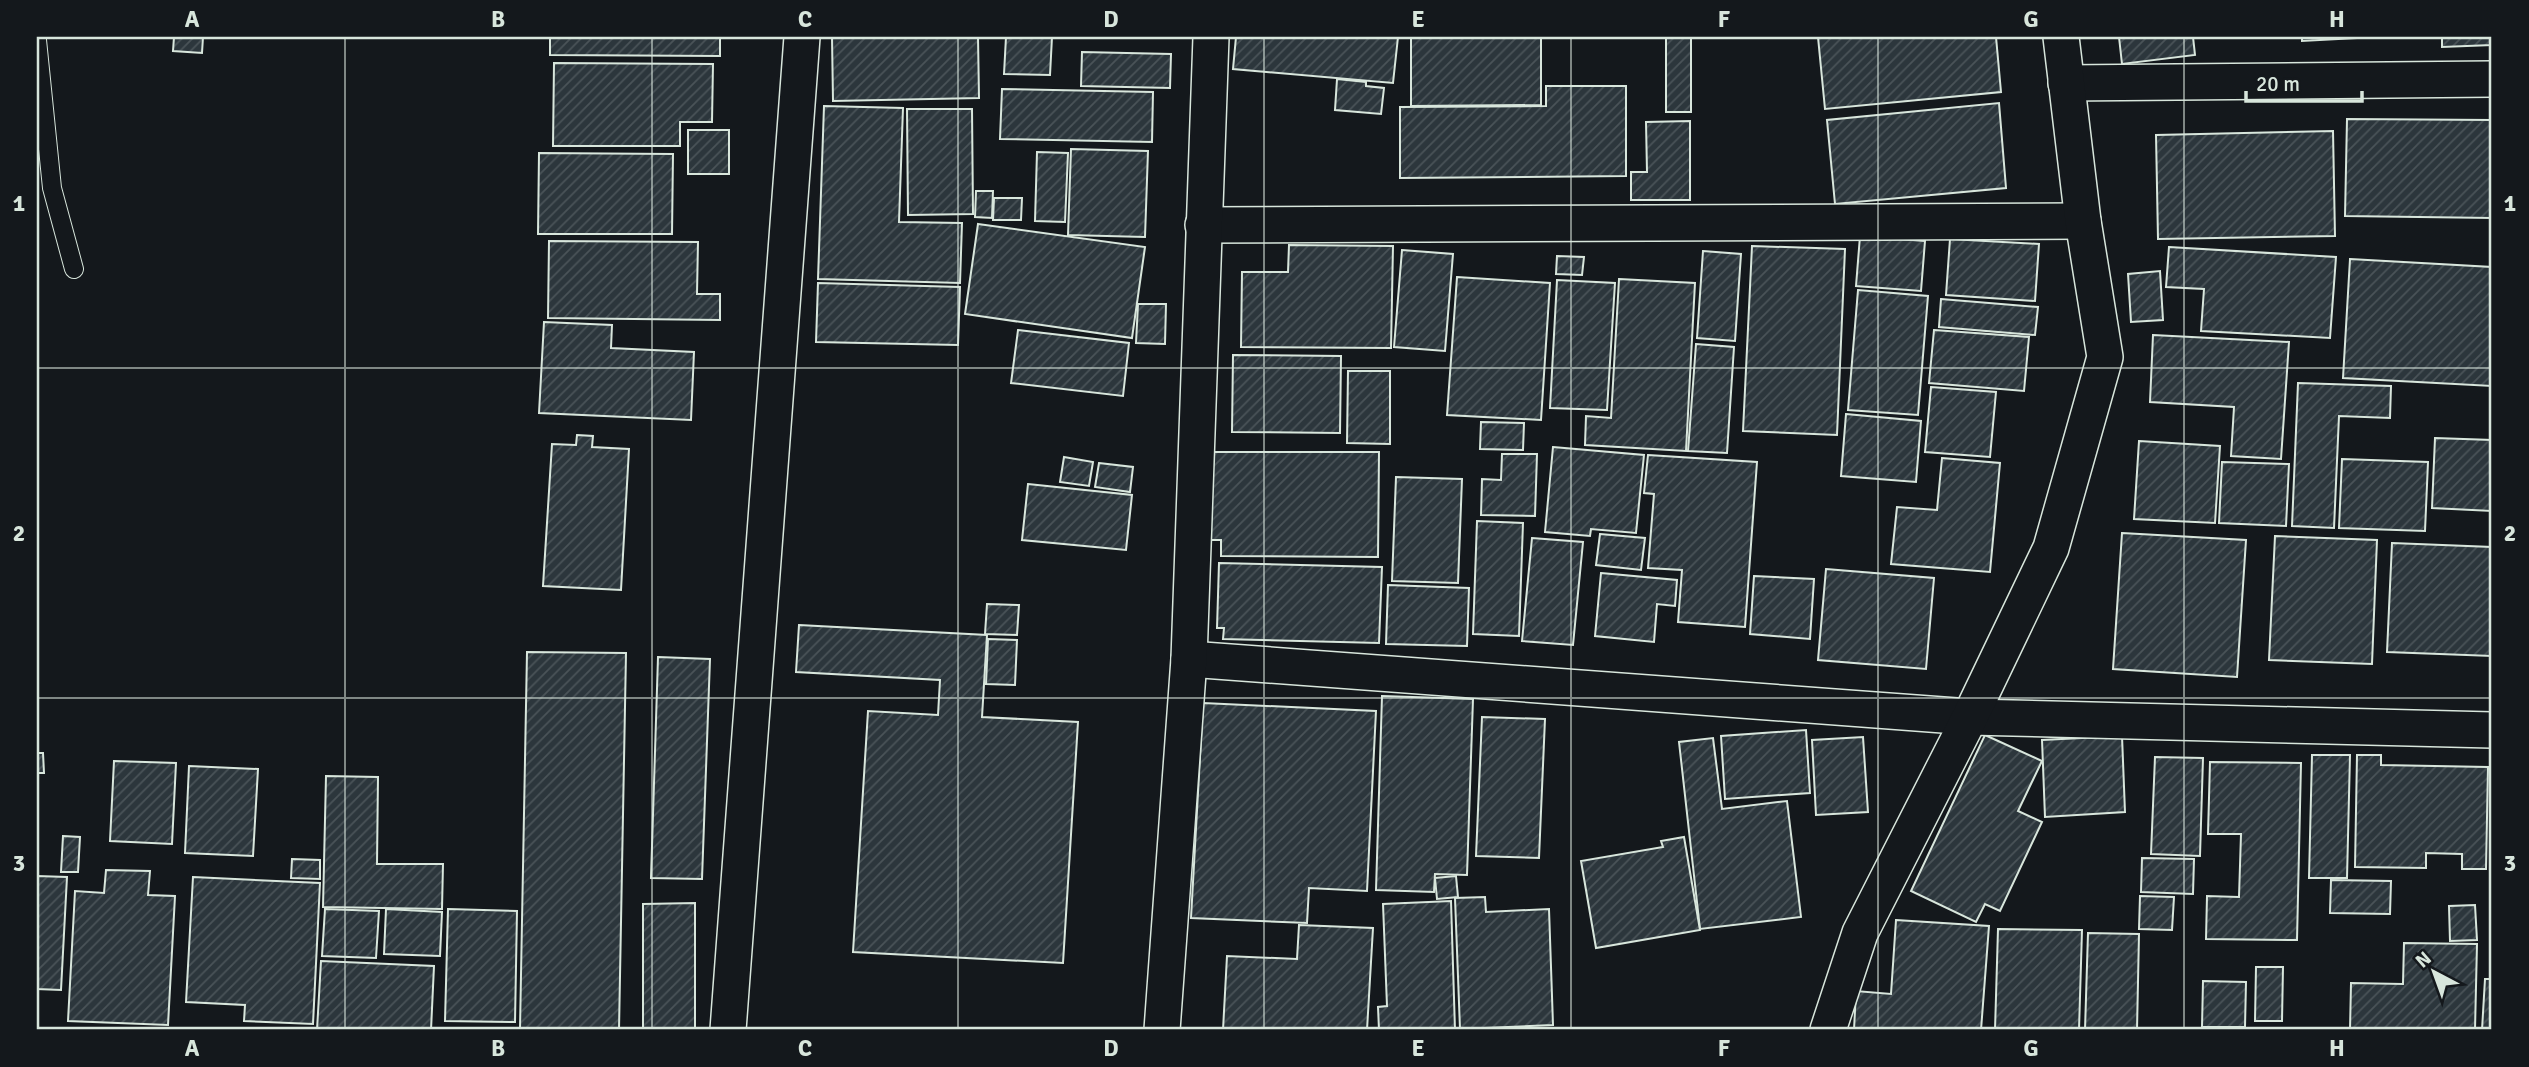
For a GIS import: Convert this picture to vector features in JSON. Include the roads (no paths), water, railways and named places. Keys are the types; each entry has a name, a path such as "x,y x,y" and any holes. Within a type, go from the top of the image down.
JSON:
{"street":[{"path":"728,1030 802,37"},
{"path":"1162,1030 1189,659 1211,37"},
{"path":"1828,1030 1860,933 1970,717 2051,548 2105,357 2082,221 2061,37"},
{"path":"2066,83 2492,79"},
{"path":"1203,225 2082,221"},
{"path":"1189,659 1970,717 2492,730"}],"lane":[{"path":"37,40 52,188 74,269"}]}
